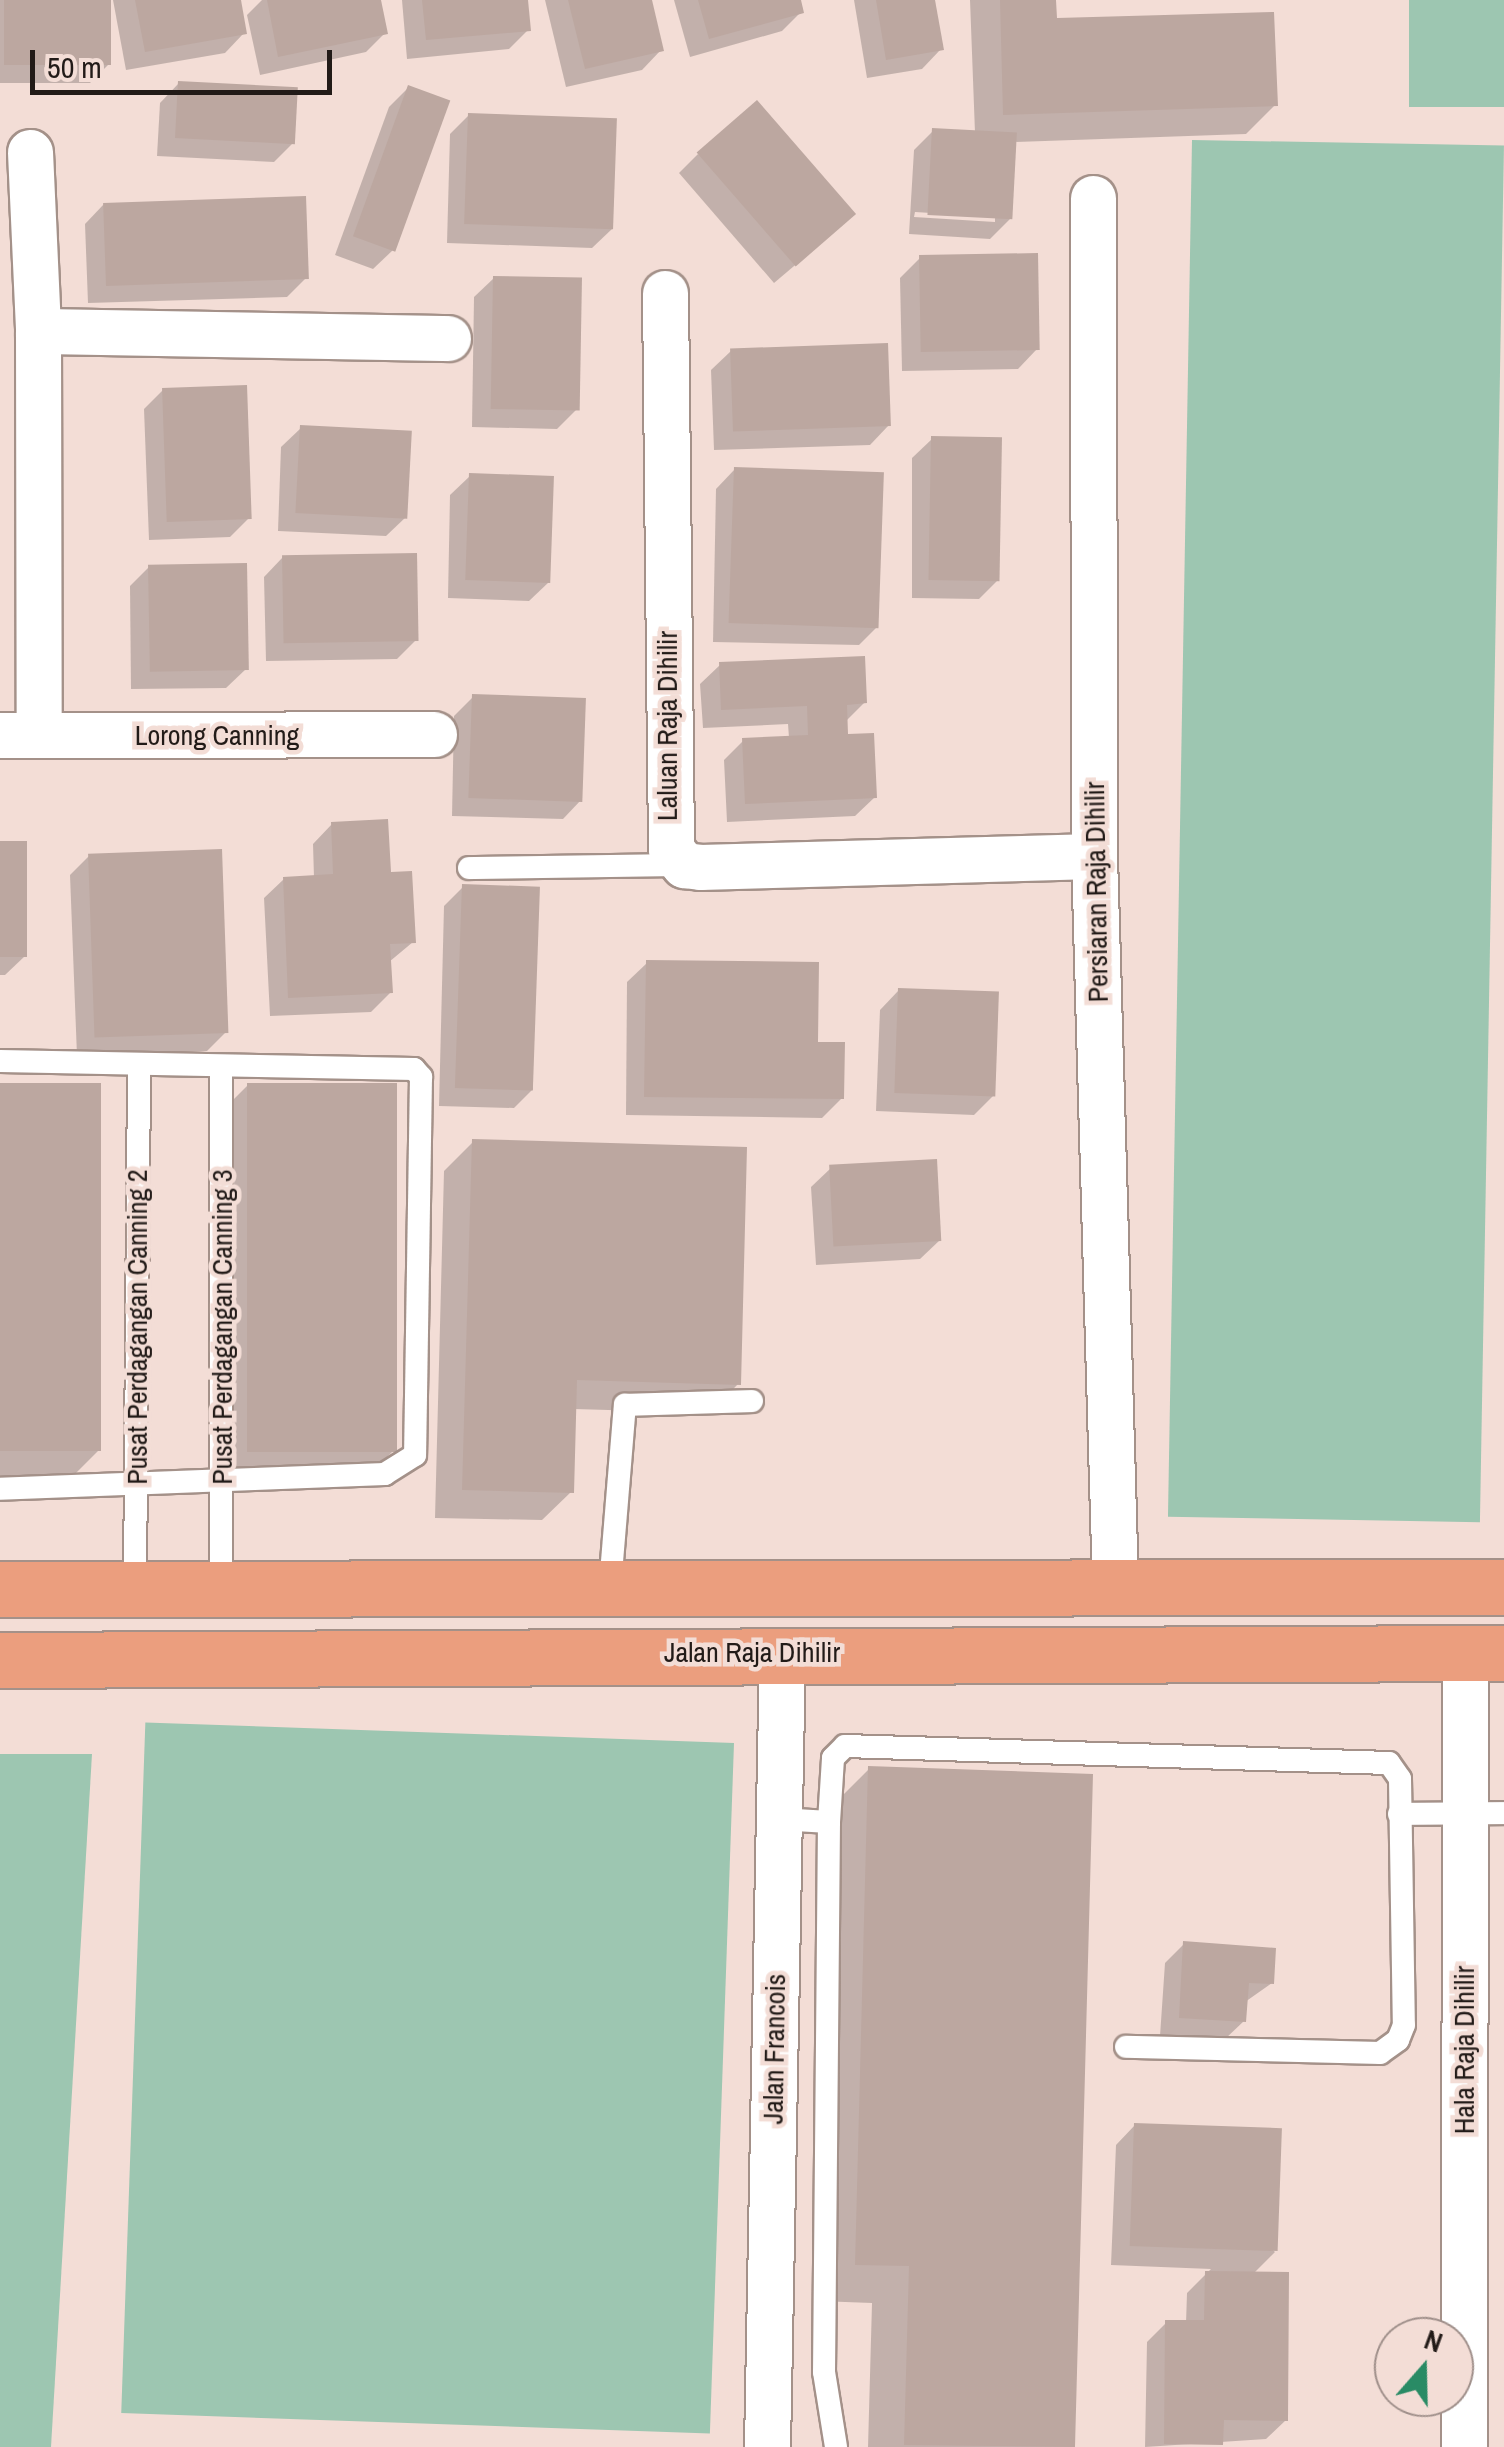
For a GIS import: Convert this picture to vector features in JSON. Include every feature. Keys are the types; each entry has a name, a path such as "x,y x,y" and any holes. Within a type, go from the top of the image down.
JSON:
{"main road":[{"path":"0,1589 1504,1587"},
{"name":"Jalan Raja Dihilir","path":"0,1660 782,1651 1485,1653"}],"street":[{"path":"20,735 38,331 30,152"},
{"name":"Persiaran Raja Dihilir","path":"1093,198 1094,856 1115,1586"},
{"name":"Laluan Raja Dihilir","path":"665,293 667,836 684,864"},
{"path":"38,331 448,338"},
{"name":"Lorong Canning","path":"20,735 434,734"},
{"path":"684,864 1094,856"},
{"name":"Jalan Francois","path":"766,2447 782,1651"},
{"name":"Hala Raja Dihilir","path":"1464,2447 1484,1813 1485,1653"}],"lane":[{"path":"470,868 684,864"},
{"path":"0,1062 414,1069 421,1077 415,1456 385,1474 0,1489"},
{"name":"Pusat Perdagangan Canning 2","path":"135,1588 139,1066"},
{"name":"Pusat Perdagangan Canning 3","path":"221,1066 221,1587"},
{"path":"610,1586 625,1406 752,1402"},
{"path":"836,2447 824,2372 832,1758 845,1746 1389,1763 1400,1778 1404,2026 1398,2040 1380,2053 1126,2047"},
{"path":"1400,1814 1484,1813"},
{"path":"779,1819 829,1822"}],"green space":[{"path":"1409,0 1504,0 1504,107 1409,107"},
{"path":"1192,140 1504,145 1480,1522 1168,1517"},
{"path":"145,1722 734,1743 710,2434 121,2413"},
{"path":"0,1754 92,1754 51,2447 0,2447"}],"building":[{"path":"4,0 111,0 111,65 4,65"},
{"path":"135,0 241,0 247,34 145,52"},
{"path":"267,0 381,0 388,34 278,57"},
{"path":"422,0 528,0 531,31 426,40"},
{"path":"568,0 652,0 664,51 585,69"},
{"path":"698,0 801,0 804,13 709,39"},
{"path":"876,0 935,0 944,50 886,60"},
{"path":"1000,0 1056,0 1057,18 1274,12 1278,106 1003,115"},
{"path":"178,81 298,87 295,144 175,138"},
{"path":"408,85 450,100 395,252 353,236"},
{"path":"757,100 856,214 796,266 697,152"},
{"path":"468,113 617,118 613,229 464,224"},
{"path":"932,128 1017,132 1012,219 927,215"},
{"path":"306,196 309,279 106,286 103,203"},
{"path":"1038,253 1040,350 921,352 919,255"},
{"path":"493,276 582,278 580,411 491,409"},
{"path":"888,343 891,426 733,431 730,349"},
{"path":"247,385 252,519 167,522 162,388"},
{"path":"300,425 412,431 407,519 295,513"},
{"path":"931,436 1002,437 999,581 928,580"},
{"path":"734,467 884,472 878,628 729,623"},
{"path":"469,473 554,476 550,583 465,580"},
{"path":"417,553 419,641 284,643 282,555"},
{"path":"247,563 249,670 150,672 148,565"},
{"path":"865,656 867,703 847,705 848,734 874,733 877,798 745,804 742,738 808,735 807,706 721,710 719,662"},
{"path":"472,694 586,698 582,802 468,798"},
{"path":"388,819 391,872 412,871 416,943 390,944 393,993 288,998 283,877 333,874 331,822"},
{"path":"0,841 27,841 27,957 0,957"},
{"path":"222,849 228,1033 95,1038 88,854"},
{"path":"462,884 540,887 533,1091 455,1088"},
{"path":"646,960 819,962 818,1042 845,1042 844,1099 644,1097"},
{"path":"898,988 999,992 995,1096 894,1093"},
{"path":"0,1083 101,1083 101,1451 0,1451"},
{"path":"247,1083 397,1083 397,1452 247,1452"},
{"path":"472,1139 747,1147 741,1385 577,1380 574,1493 462,1490"},
{"path":"937,1159 941,1241 833,1247 829,1165"},
{"path":"868,1766 1093,1774 1075,2447 904,2445 909,2266 855,2265"},
{"path":"1183,1941 1276,1948 1274,1984 1249,1983 1246,2022 1179,2018"},
{"path":"1134,2123 1282,2128 1278,2251 1130,2246"},
{"path":"1205,2271 1289,2272 1288,2421 1224,2420 1223,2445 1164,2444 1165,2320 1204,2320"}]}
